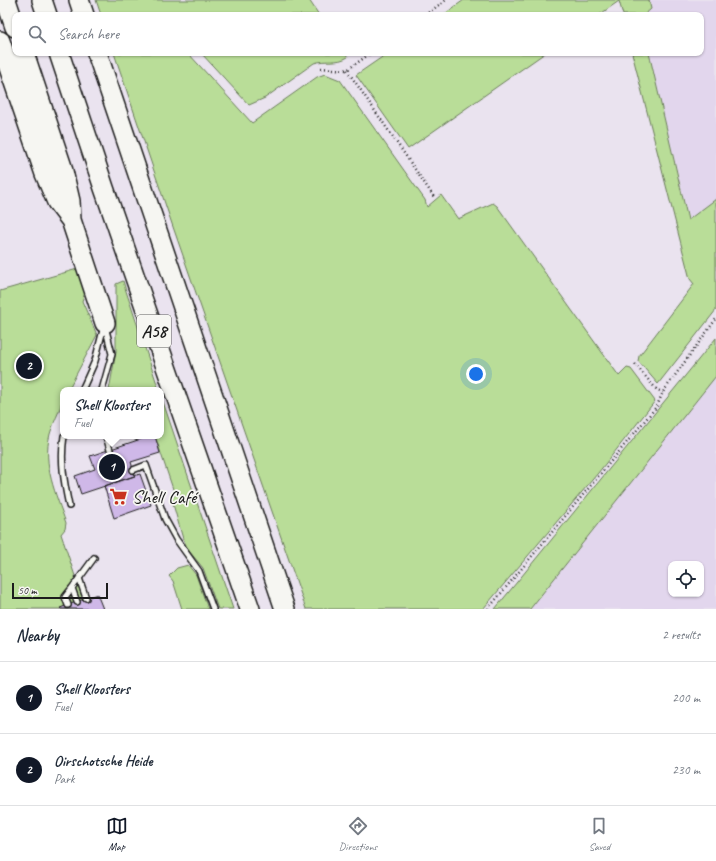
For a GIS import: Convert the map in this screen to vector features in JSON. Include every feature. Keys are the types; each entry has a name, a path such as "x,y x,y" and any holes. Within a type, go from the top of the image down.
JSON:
{"highway":[{"path":"6,0 12,19"},
{"path":"42,0 46,12"},
{"path":"79,0 83,12"},
{"name":"A58","path":"0,41 45,174 57,202 70,220 105,323"},
{"name":"A58","path":"25,56 62,167 70,201 70,220"},
{"name":"A58","path":"60,56 104,188 250,609"},
{"name":"A58","path":"98,56 285,609"}],"lane":[{"path":"83,387 95,361 105,323"},
{"name":"A58","path":"103,387 112,354 105,323"},
{"path":"64,439 62,448 63,480 69,506"},
{"path":"107,439 110,450"},
{"path":"133,470 146,465 165,519 176,539 199,570 212,609"},
{"path":"68,605 65,597 94,558"},
{"path":"79,578 86,598"},
{"path":"72,588 76,602"}],"path":[{"path":"429,12 446,0"},
{"path":"322,68 347,70 367,56"},
{"path":"347,70 434,197"},
{"path":"488,609 657,406 663,392 716,319"},
{"path":"635,364 657,390 663,392"}],"shaded area":[{"path":"649,0 716,0 716,199 689,220 650,56 704,56 704,12 648,12 651,9"},
{"path":"716,376 716,609 530,609"}],"green space":[{"path":"96,0 309,0 317,12 100,12"},
{"path":"464,0 649,0 651,9 648,12 622,12 619,1 603,12 447,12"},
{"path":"115,56 191,56 252,123 317,77 325,74 340,80 425,200 427,207 441,195 458,219 493,203 497,206 619,376 627,368 631,369 655,401 598,473 483,609 306,609"},
{"path":"204,56 348,57 336,61 314,63 265,98 249,105"},
{"path":"384,56 541,56 408,149 356,75"},
{"path":"633,56 650,56 688,220 716,199 716,310 658,384 638,361 639,356 694,284 690,279"},
{"path":"95,264 82,301 97,335 70,387 60,387 60,407 50,434 48,446 51,479 66,523 65,529 61,534 86,609 0,609 0,291"},
{"path":"123,281 158,387 110,387 116,352 116,284"},
{"path":"716,338 716,376 530,609 495,609"},
{"path":"164,405 233,609 218,609 203,568 189,551 183,539 171,497 175,495 156,439 164,439"},
{"path":"188,565 196,575 208,609 182,609 173,581 169,576 177,568"}],"building":[{"path":"141,439 156,439 160,453 131,462 135,476 81,494 75,476 95,469 90,456"},
{"path":"140,474 151,505 114,518 104,486"},
{"path":"97,594 103,609 60,608"}],"place":[{"name":"Oirschotsche Heide","path":"29,366"},
{"name":"Shell Kloosters","path":"112,467"},
{"name":"Shell Café","path":"119,497"}]}
